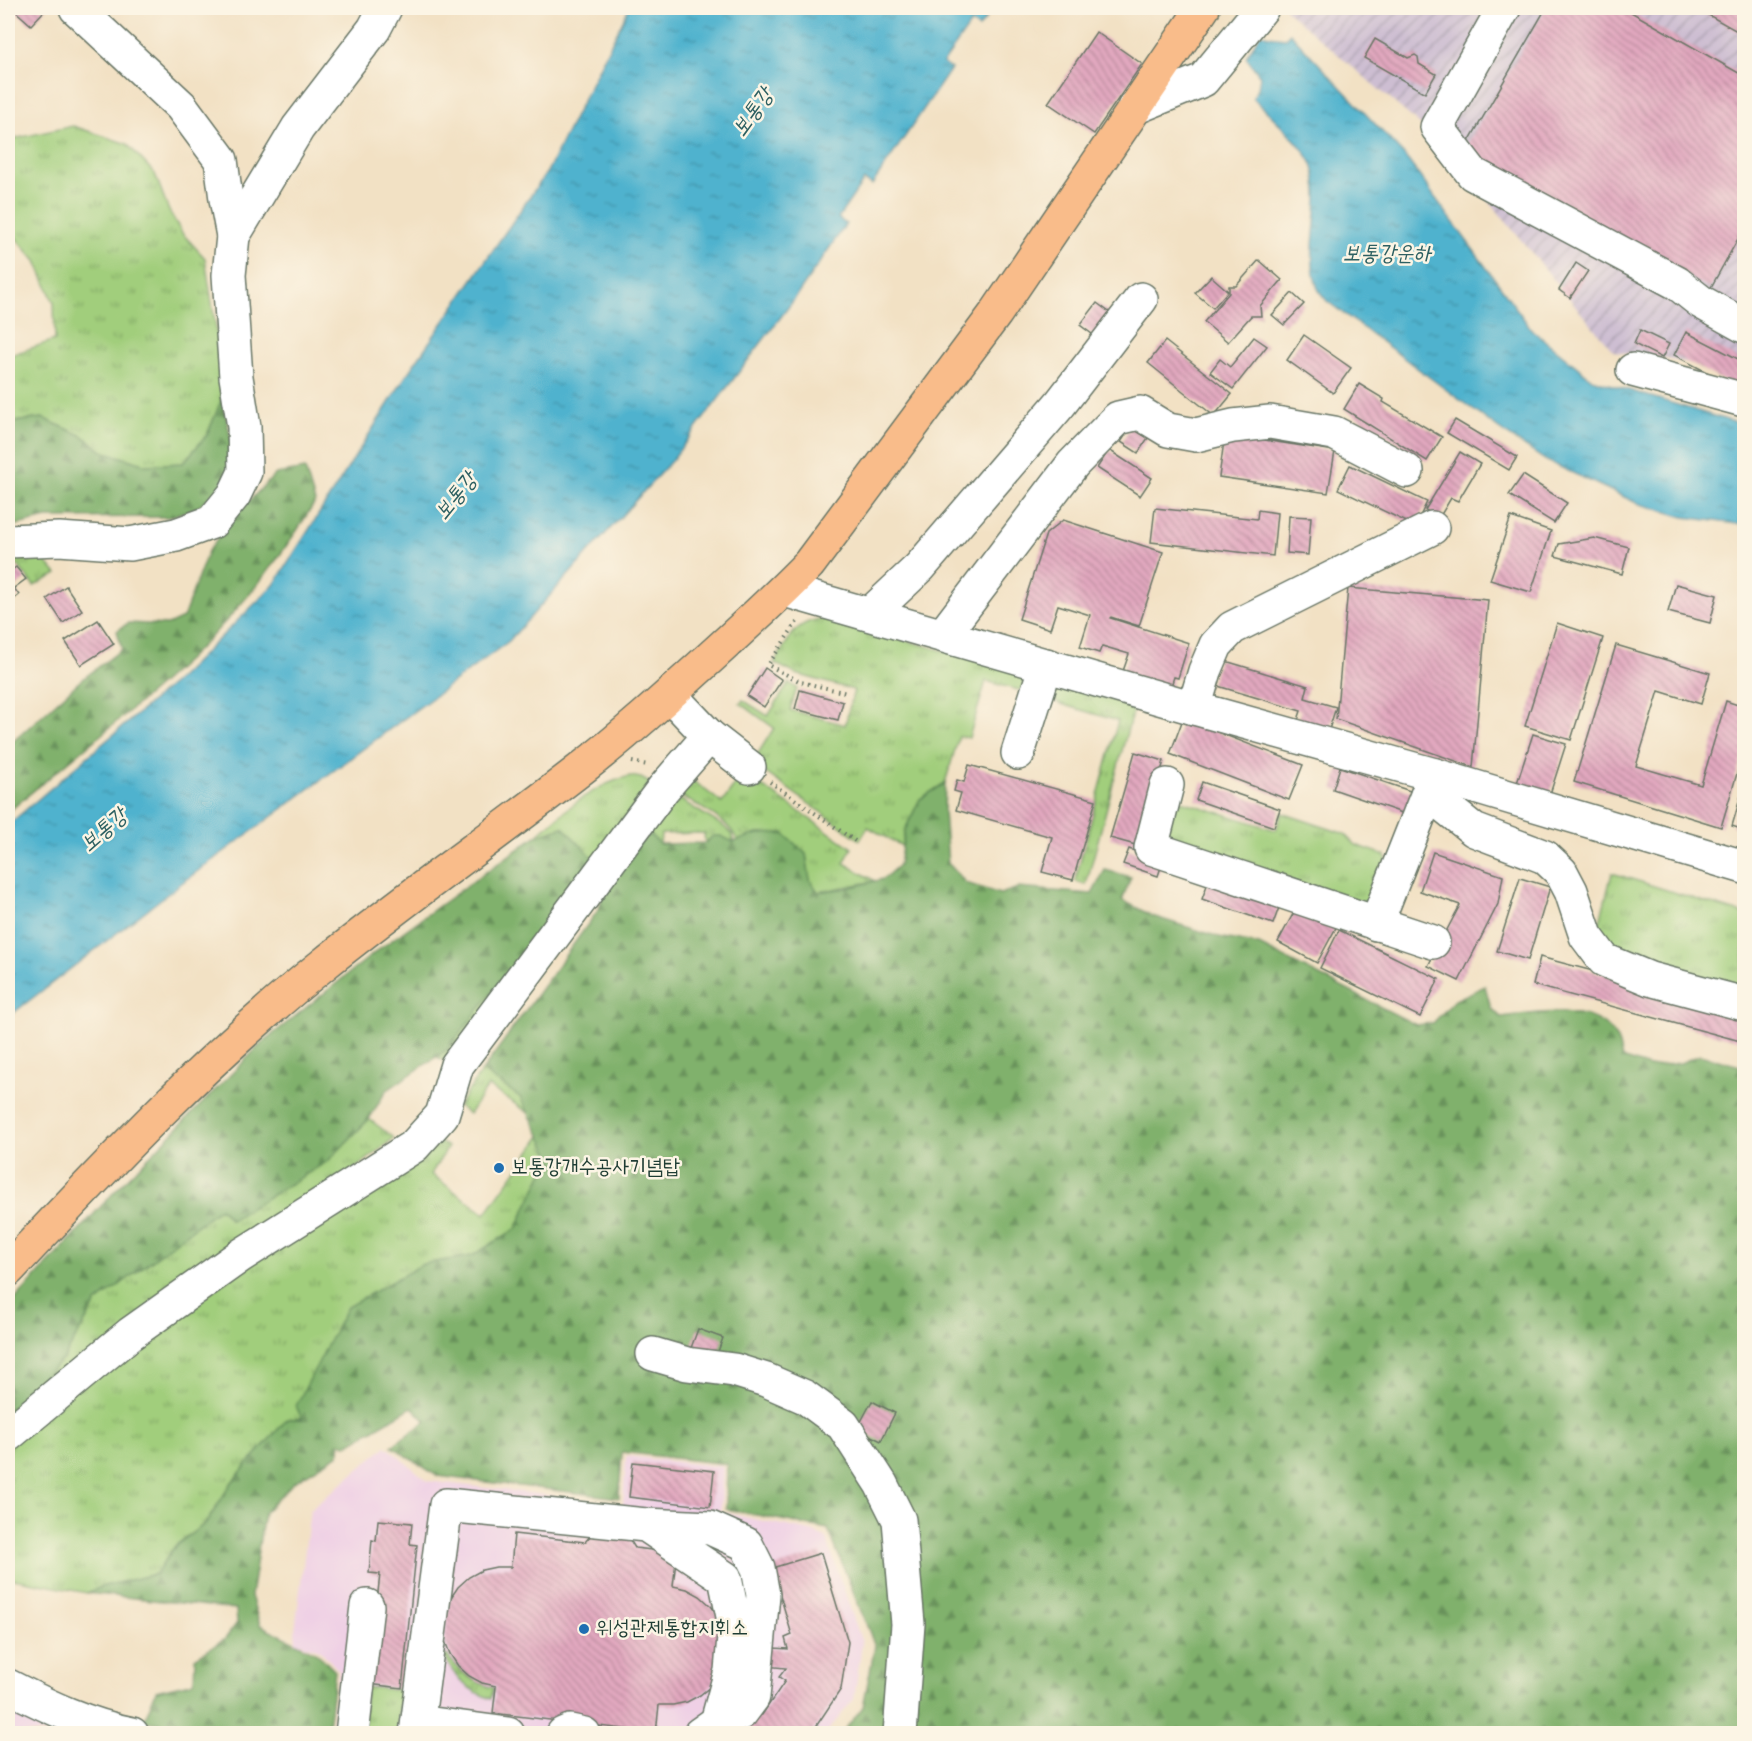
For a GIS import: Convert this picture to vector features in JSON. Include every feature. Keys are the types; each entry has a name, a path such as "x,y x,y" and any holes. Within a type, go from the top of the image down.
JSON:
{"main road":[{"path":"8,1270 161,1112 240,1037 321,966 579,771 670,694 784,590 816,554 996,313 1203,8"}],"street":[{"path":"8,541 59,539 130,544 176,536 212,522 234,495 245,472 244,427 236,377 229,275 233,236 221,160 181,106 76,8"},
{"path":"233,236 298,128 374,30 385,8"},
{"path":"1134,108 1203,80 1262,8"},
{"path":"1504,8 1437,127 1473,174 1677,283 1701,302 1744,326"},
{"path":"870,614 936,549 1060,404 1141,299"},
{"path":"1633,370 1744,400"},
{"path":"943,635 1073,464 1118,418 1140,413 1168,430 1196,435 1233,426 1270,422 1334,433 1407,471"},
{"path":"1194,708 1205,671 1216,645 1232,628 1432,528"},
{"path":"784,590 1194,708 1431,784 1744,867"},
{"path":"1018,753 1046,664"},
{"path":"670,694 709,736 749,767"},
{"path":"8,1435 130,1334 240,1256 414,1146 442,1115 457,1065 671,779 709,736"},
{"path":"1376,924 1431,784"},
{"path":"1431,784 1474,830 1545,857 1561,872 1571,891 1586,936 1604,960 1650,979 1744,1004"},
{"path":"1167,785 1150,848 1433,942"},
{"path":"653,1354 687,1364 734,1370 766,1380 805,1397 843,1425 881,1484 899,1520 908,1624 900,1734"},
{"path":"508,1734 417,1728 446,1505 646,1525 725,1578 735,1626 731,1671 708,1728"},
{"path":"352,1734 367,1606"},
{"path":"8,1686 62,1714 132,1734"},
{"path":"563,1734 570,1731 584,1734"}],"path":[{"path":"629,762 641,762 671,779"},
{"path":"749,767 858,843"}],"shaded area":[{"path":"1284,8 1744,8 1744,371 1613,351 1440,142"},
{"name":"위성관제통합지휘소","path":"386,1446 428,1481 623,1504 626,1456 723,1467 721,1512 811,1531 826,1537 862,1643 854,1699 826,1733 315,1734 331,1730 339,1671 320,1650 296,1642 295,1630 310,1510"},
{"path":"8,1667 58,1700 142,1724 200,1733 8,1733"}],"green space":[{"path":"73,126 127,144 155,174 169,211 182,233 205,258 217,336 222,399 207,435 183,463 146,465 102,451 83,436 42,418 8,423 8,356 55,340 54,303 36,261 8,229 8,140"},
{"path":"222,399 234,451 225,483 198,507 169,517 47,518 8,527 8,423 42,418 83,436 102,451 146,465 183,463 207,435"},
{"path":"305,469 315,502 272,566 240,606 164,681 8,812 8,746 80,681 122,649 117,631 128,623 168,625 183,618 208,551 235,515 276,474"},
{"path":"42,557 57,574 34,586 17,564 8,571 8,559"},
{"path":"825,618 1031,675 1023,689 1018,690 986,681 969,738 959,736 945,783 920,799 905,830 902,846 868,827 860,840 752,763 774,728 740,703 743,700 768,716 789,683 797,688 790,710 845,725 854,690 796,674 774,663 799,627"},
{"path":"1053,683 1134,706 1086,885 1075,881 1118,721 1058,703 1053,698"},
{"path":"743,773 852,848 844,863 875,881 818,892 810,880 806,854 757,834 737,841 734,834 721,821 679,795 691,779 722,803"},
{"path":"630,776 650,783 450,1064 437,1057 448,1049 563,827 536,836 568,808 591,793 616,780"},
{"path":"945,783 944,812 948,863 966,883 1000,894 1018,888 1092,894 1105,870 1131,877 1122,900 1152,916 1219,937 1259,945 1416,1025 1433,1023 1455,1000 1485,986 1491,1008 1501,1017 1562,1012 1592,1018 1605,1025 1615,1036 1622,1058 1649,1067 1680,1063 1700,1055 1744,1067 1744,1733 842,1733 863,1707 875,1646 828,1529 726,1509 727,1464 622,1452 619,1498 437,1476 392,1446 426,1421 412,1407 347,1445 340,1443 339,1454 294,1482 264,1513 251,1596 260,1625 317,1653 335,1671 328,1728 309,1733 218,1734 144,1721 156,1691 194,1682 195,1658 225,1639 237,1623 236,1609 87,1593 104,1586 156,1574 175,1546 207,1522 232,1482 287,1419 302,1419 296,1406 347,1307 423,1264 472,1256 516,1229 551,1156 520,1097 482,1071 599,909 607,876 649,834 660,844 705,843 713,836 721,836 733,842 757,834 783,833 806,854 810,880 818,892 883,879 899,865 905,830 920,799"},
{"path":"668,792 723,826 732,834 733,842 713,836 705,843 704,833 661,834 660,844 649,834"},
{"path":"1172,798 1276,830 1282,813 1345,834 1356,845 1385,855 1389,866 1369,909 1159,846"},
{"path":"563,827 595,860 448,1049 386,1091 369,1119 328,1161 231,1220 220,1208 96,1303 64,1358 8,1411 8,1307 116,1190 263,1042 378,950 536,836"},
{"path":"1612,873 1744,914 1744,998 1621,957 1598,929"},
{"path":"482,1071 520,1097 529,1113 488,1086 469,1114 458,1106"},
{"path":"369,1119 394,1138 8,1423 8,1411 64,1358 96,1303 220,1208 230,1220 328,1161"},
{"path":"541,1136 551,1156 516,1229 472,1256 423,1264 303,1419 287,1419 232,1482 207,1522 175,1546 156,1574 104,1586 87,1593 8,1578 8,1447 66,1392 411,1151 423,1160 437,1140 448,1147 431,1174 485,1214"},
{"path":"447,1655 468,1676 494,1688 491,1699 475,1691 458,1678 444,1656"},
{"path":"366,1687 401,1690 397,1733 362,1734"}],"water":[{"name":"보통강","path":"629,8 993,8 979,28 971,23 943,63 951,69 872,185 864,180 838,218 846,224 793,301 672,460 509,641 183,882 8,1017 8,825 177,680 274,585 406,376 547,172"},
{"name":"보통강운하","path":"1261,33 1285,38 1290,33 1404,155 1532,330 1592,379 1744,425 1744,525 1684,517 1637,503 1545,460 1499,429 1327,301 1318,288 1314,272 1313,242 1317,197 1313,167 1295,140 1253,98 1258,89 1260,76 1246,57"}],"building":[{"path":"12,8 47,8 31,25"},
{"path":"1546,8 1624,8 1744,76 1744,228 1710,289 1464,150"},
{"path":"1696,8 1744,8 1744,35"},
{"path":"1096,32 1142,64 1094,134 1048,103"},
{"path":"1375,39 1408,58 1415,55 1418,57 1419,64 1436,74 1425,93 1364,58"},
{"path":"1259,260 1282,280 1260,306 1261,316 1251,316 1228,342 1204,322 1229,293 1229,286 1236,286"},
{"path":"1576,263 1588,271 1570,298 1559,290"},
{"path":"1211,276 1228,291 1213,308 1195,293"},
{"path":"1292,293 1304,304 1284,325 1272,315"},
{"path":"1097,303 1113,315 1096,337 1080,325"},
{"path":"1640,330 1669,344 1662,358 1634,344"},
{"path":"1686,332 1744,362 1743,391 1674,355"},
{"path":"1304,335 1351,368 1333,393 1287,360"},
{"path":"1254,337 1267,346 1233,389 1210,372 1220,359 1230,367"},
{"path":"1165,341 1232,394 1214,416 1148,363"},
{"path":"1359,384 1384,399 1383,402 1442,437 1427,461 1344,409"},
{"path":"1455,420 1517,457 1509,470 1447,433"},
{"path":"1131,427 1148,438 1138,453 1121,442"},
{"path":"1225,434 1335,451 1328,493 1219,477"},
{"path":"1109,450 1152,478 1140,496 1097,468"},
{"path":"1460,452 1480,464 1458,501 1451,498 1439,518 1425,510"},
{"path":"1350,465 1427,502 1415,526 1338,489"},
{"path":"1523,475 1567,503 1554,523 1509,495"},
{"path":"1155,508 1257,519 1258,510 1277,513 1273,556 1151,542"},
{"path":"1289,516 1311,517 1308,555 1287,553"},
{"path":"1511,517 1551,531 1531,592 1490,580"},
{"path":"1063,520 1163,552 1139,626 1110,618 1189,643 1178,678 1174,677 1170,689 1122,674 1129,654 1102,646 1099,653 1080,647 1090,615 1058,605 1050,629 1019,619 1046,534"},
{"path":"1594,538 1629,547 1622,574 1555,556 1559,544"},
{"path":"16,567 26,579 14,588 19,595 8,604 8,573"},
{"path":"1676,584 1717,595 1710,623 1668,612"},
{"path":"66,586 82,610 63,623 47,599"},
{"path":"1348,588 1488,600 1473,767 1336,719"},
{"path":"98,620 114,644 81,665 65,641"},
{"path":"1557,623 1603,638 1571,740 1525,726"},
{"path":"1616,645 1710,673 1701,704 1659,691 1636,766 1701,785 1726,701 1744,707 1744,750 1721,827 1574,782"},
{"path":"1219,659 1308,686 1305,698 1336,707 1327,736 1296,726 1301,711 1211,684"},
{"path":"765,668 782,680 764,707 747,696"},
{"path":"800,690 843,702 838,720 795,709"},
{"path":"1183,719 1303,765 1289,800 1170,754"},
{"path":"1533,734 1566,744 1550,794 1517,783"},
{"path":"1135,752 1164,761 1139,846 1110,838"},
{"path":"969,765 1096,800 1073,880 1042,872 1052,837 956,810 961,793 954,791 957,780 964,782"},
{"path":"1340,767 1413,792 1405,814 1333,789"},
{"path":"1202,782 1280,809 1274,827 1196,800"},
{"path":"1744,785 1744,830 1732,826"},
{"path":"1129,849 1163,861 1158,876 1123,864"},
{"path":"1433,852 1503,876 1498,904 1459,981 1428,966 1460,905 1420,891"},
{"path":"1210,877 1281,902 1273,924 1202,899"},
{"path":"1520,878 1550,887 1528,960 1497,951"},
{"path":"1300,901 1339,922 1317,963 1278,942"},
{"path":"1339,930 1439,979 1420,1017 1320,968"},
{"path":"1540,957 1744,1011 1744,1042 1533,985"},
{"path":"698,1329 723,1338 713,1365 688,1356"},
{"path":"872,1401 895,1413 881,1441 857,1429"},
{"path":"633,1462 714,1471 710,1507 629,1497"},
{"path":"378,1520 412,1523 410,1544 417,1545 402,1688 368,1684 380,1574 369,1573 372,1540 376,1541"},
{"name":"위성관제통합지휘소","path":"514,1534 585,1542 592,1534 627,1535 635,1548 677,1553 673,1586 687,1589 700,1596 711,1606 720,1618 726,1645 788,1649 785,1638 792,1635 772,1568 821,1553 848,1642 841,1689 811,1734 738,1734 738,1729 755,1714 762,1715 785,1681 779,1677 786,1668 724,1662 711,1686 700,1695 687,1702 659,1705 656,1733 493,1713 496,1686 482,1683 469,1676 458,1666 445,1641 450,1599 469,1577 482,1570 511,1567"}],"place":[{"name":"보통강개수공사기념탑","path":"499,1168"},
{"name":"위성관제통합지휘소","path":"584,1629"}]}
